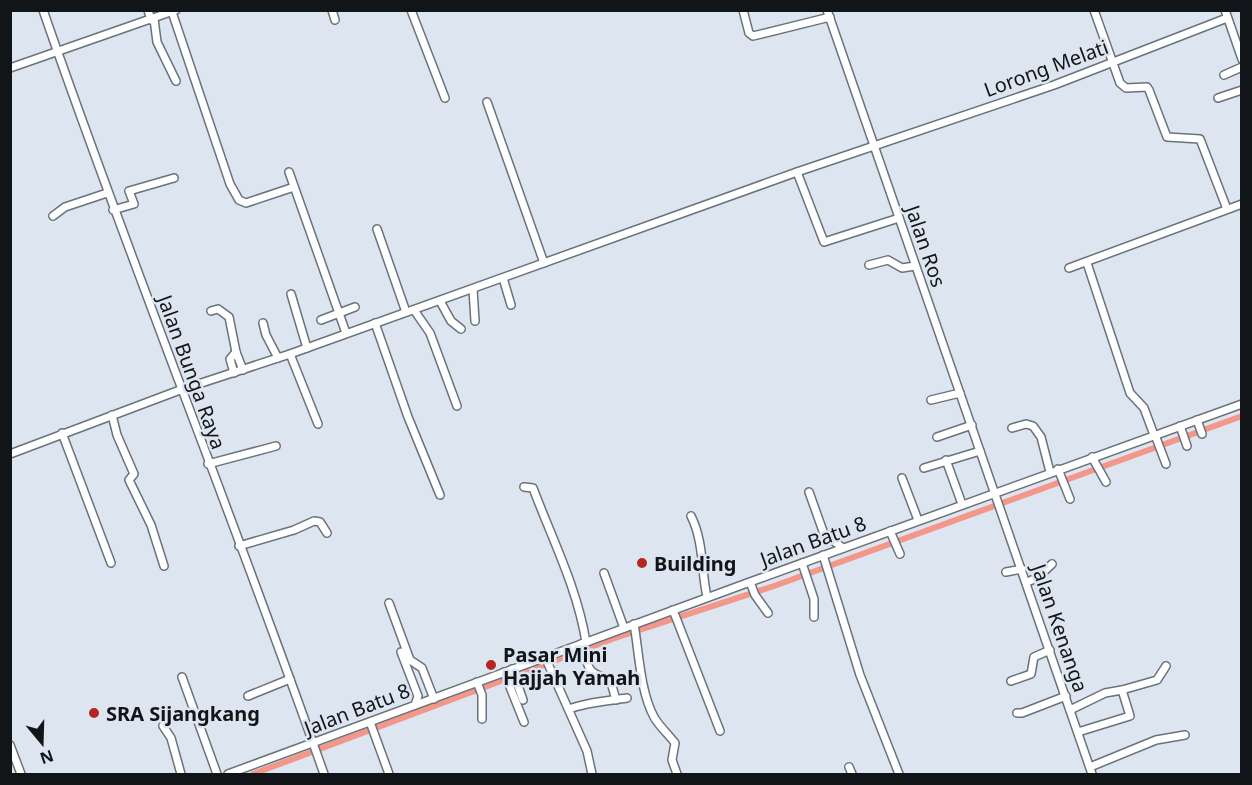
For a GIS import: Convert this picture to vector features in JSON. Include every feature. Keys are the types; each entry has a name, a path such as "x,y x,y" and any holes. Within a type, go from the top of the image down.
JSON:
{"street":[{"name":"Jalan Bunga Raya","path":"43,10 113,210 324,774"},
{"path":"148,10 153,20 157,42 176,81"},
{"path":"332,10 335,20"},
{"path":"411,10 419,24 445,98"},
{"path":"743,10 749,33 753,36 828,14"},
{"path":"1094,10 1120,83 1126,88 1147,87 1167,138 1200,139 1227,209"},
{"path":"10,68 174,11 230,184 237,198 242,203 246,203 294,187"},
{"name":"Jalan Ros","path":"828,14 996,495"},
{"path":"1226,14 1242,59"},
{"name":"Lorong Melati","path":"10,454 180,390 290,354 797,172 1113,63 1226,14"},
{"path":"1224,75 1242,68"},
{"path":"1218,98 1242,90"},
{"path":"487,102 544,263"},
{"path":"289,172 346,333"},
{"path":"797,172 824,242 899,218"},
{"path":"113,210 134,204 129,191 174,178"},
{"path":"53,216 65,207 107,193"},
{"path":"1070,268 1242,204"},
{"path":"377,229 410,311 430,333 457,406"},
{"path":"869,265 888,260 902,268 915,266"},
{"path":"1087,263 1130,393 1144,408 1166,464"},
{"path":"503,278 511,304"},
{"path":"473,289 475,321"},
{"path":"291,294 307,348"},
{"path":"440,301 451,321 461,329"},
{"path":"321,320 356,307"},
{"path":"212,310 219,309 227,313 236,352 243,370"},
{"path":"263,323 266,335 278,358"},
{"path":"375,323 408,417 440,495"},
{"path":"234,373 230,359 236,352"},
{"path":"290,354 318,424"},
{"path":"931,400 960,393"},
{"name":"Jalan Batu 8","path":"228,774 314,745 415,705 479,687 546,659 583,647 624,628 674,613 707,597 752,589 805,570 843,548 891,534 918,520 962,504 996,495 1154,435 1181,429 1197,420 1242,404"},
{"path":"112,415 117,435 134,474 129,480 151,525 164,566"},
{"path":"1197,420 1201,431"},
{"path":"1012,428 1026,424 1034,426 1070,499"},
{"path":"937,437 972,425"},
{"path":"1181,429 1187,446"},
{"path":"62,434 111,563"},
{"path":"208,464 276,447"},
{"path":"924,468 980,451"},
{"path":"946,460 962,504"},
{"path":"1093,460 1106,482"},
{"path":"902,478 918,520"},
{"path":"524,487 533,488 552,540 567,570 590,671 610,680 616,700"},
{"path":"809,492 824,534 843,548"},
{"name":"Jalan Kenanga","path":"996,495 1091,771"},
{"path":"691,516 701,543 701,564 707,597"},
{"path":"239,546 294,530 314,521 320,522 327,533"},
{"path":"891,534 900,554"},
{"path":"824,558 860,675 899,774"},
{"path":"1027,582 1037,578 1052,564"},
{"path":"1006,572 1022,569"},
{"path":"805,570 816,609 814,617"},
{"path":"604,573 624,628"},
{"path":"752,589 768,612"},
{"path":"389,603 410,660 422,668 434,699"},
{"path":"674,613 720,731"},
{"path":"634,626 638,639 638,665 652,713 675,743 672,760 677,774"},
{"path":"1011,681 1031,674 1034,657 1050,650"},
{"path":"401,652 418,696 415,705"},
{"path":"546,659 587,751 592,774"},
{"path":"1070,710 1105,693 1157,680 1166,666"},
{"path":"510,675 523,700 524,722"},
{"path":"182,677 217,774"},
{"path":"248,696 290,679"},
{"path":"479,687 482,719"},
{"path":"1078,732 1130,716 1122,690"},
{"path":"1017,713 1066,696"},
{"path":"569,709 587,703 595,704 627,698"},
{"path":"370,722 389,774"},
{"path":"163,726 171,738 181,774"},
{"path":"1091,771 1156,740 1185,735"},
{"path":"10,745 21,774"}],"waterway":[{"path":"253,774 615,638 774,586 1242,416"}],"place":[{"name":"Building","path":"642,563"},
{"name":"Pasar Mini Hajjah Yamah","path":"491,665"},
{"name":"SRA Sijangkang","path":"94,713"}]}
